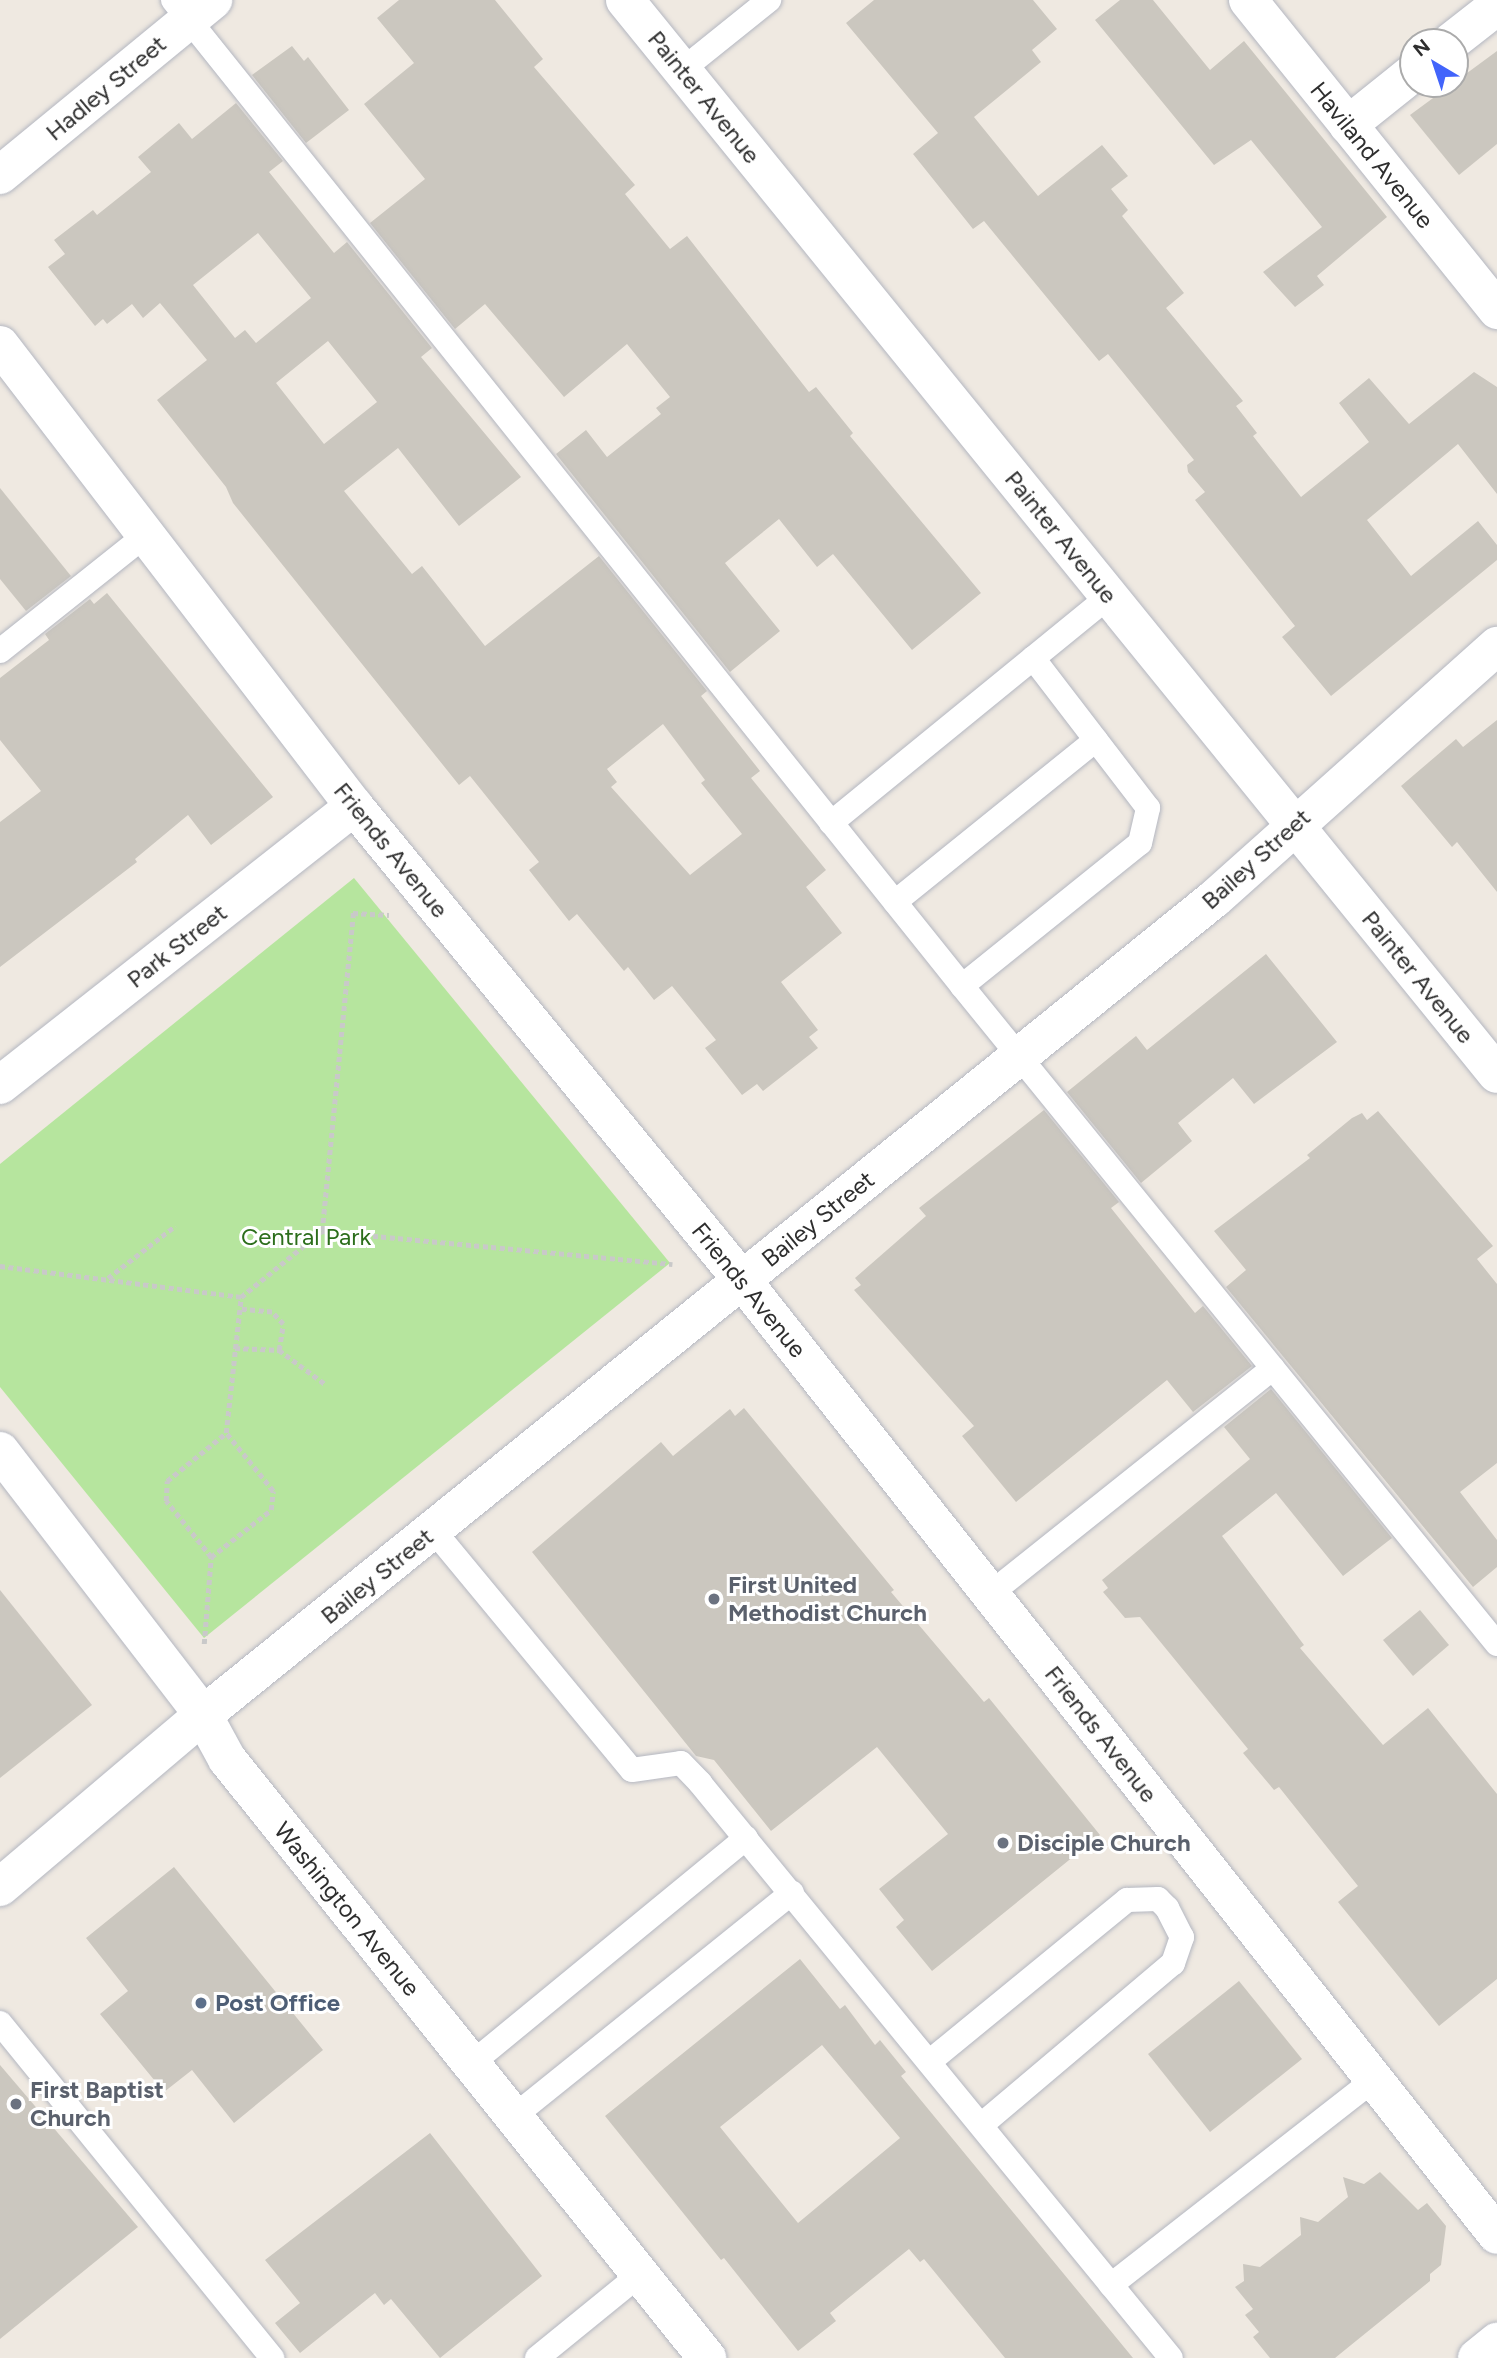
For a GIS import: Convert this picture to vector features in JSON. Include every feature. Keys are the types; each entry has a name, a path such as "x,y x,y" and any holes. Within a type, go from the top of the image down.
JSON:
{"street":[{"name":"Painter Avenue","path":"625,0 1497,1074"},
{"name":"Haviland Avenue","path":"1248,0 1497,310"},
{"path":"1469,28 1497,6"},
{"name":"Hadley Street","path":"0,176 191,7"},
{"path":"1348,125 1399,84"},
{"name":"Friends Avenue","path":"0,345 354,806 742,1280 1497,2235"},
{"name":"Bailey Street","path":"0,1887 203,1715 1249,870 1294,824 1497,646"},
{"name":"Park Street","path":"0,1086 354,806"},
{"name":"Washington Avenue","path":"0,1451 203,1715 227,1759 639,2275 700,2356"},
{"path":"1477,2358 1497,2342"}],"lane":[{"path":"682,70 769,0"},
{"path":"191,7 831,823 1497,1644"},
{"path":"0,651 146,535"},
{"path":"831,823 1109,596"},
{"path":"962,986 1140,843 1148,808 1032,658"},
{"path":"895,902 1096,740"},
{"path":"990,1594 1273,1368"},
{"path":"434,1531 632,1770 681,1763 700,1783 1171,2358"},
{"path":"471,2064 746,1838"},
{"path":"513,2117 792,1893"},
{"path":"929,2062 1127,1900 1158,1899 1167,1908 1182,1937 1173,1963 981,2125"},
{"path":"0,2023 272,2358"},
{"path":"1111,2285 1373,2080"},
{"path":"537,2358 639,2275"}],"path":[{"path":"322,1231 353,914 394,915 386,905"},
{"path":"108,1279 174,1226"},
{"path":"204,1651 211,1557 166,1501 167,1481 226,1433 241,1297 322,1231 670,1263 742,1280"},
{"path":"0,1266 241,1297"},
{"path":"240,1309 272,1312 283,1324 279,1350"},
{"path":"235,1348 279,1350 325,1384"},
{"path":"211,1557 271,1510 273,1491 226,1433"}],"green space":[{"name":"Central Park","path":"354,878 670,1263 204,1638 0,1387 0,1164"}],"building":[{"path":"399,0 495,0 543,59 534,67 635,185 625,194 670,249 687,236 809,392 816,387 853,433 850,436 981,593 912,650 833,554 817,567 779,519 725,563 780,631 730,672 556,454 586,430 607,457 661,414 656,408 670,397 627,344 564,397 485,304 455,329 370,223 425,179 364,104 414,63 377,18"},
{"path":"874,0 1033,0 1057,29 1032,50 1041,62 974,117 1038,196 1102,145 1128,176 1111,189 1128,210 1122,216 1184,293 1166,308 1243,401 1236,406 1257,433 1253,436 1301,497 1369,442 1339,403 1369,378 1409,424 1474,372 1497,387 1497,494 1458,444 1367,520 1411,576 1478,521 1497,545 1497,560 1331,696 1282,637 1295,626 1195,500 1205,492 1188,472 1187,465 1194,460 1108,354 1099,361 984,221 973,229 913,154 938,133 846,23"},
{"path":"1120,0 1153,0 1210,70 1244,41 1387,217 1317,276 1324,285 1295,307 1263,272 1322,227 1251,140 1214,165 1095,20"},
{"path":"292,46 304,61 308,57 349,110 306,143 252,75"},
{"path":"1497,51 1497,144 1459,175 1410,115 1433,98 1469,98 1469,72"},
{"path":"236,103 283,161 269,172 334,253 347,242 432,348 421,357 521,477 459,526 398,448 344,491 412,574 422,566 485,646 599,556 707,691 701,696 760,771 751,778 826,870 806,887 842,933 781,982 818,1030 809,1037 818,1048 763,1091 757,1084 742,1095 705,1048 716,1040 672,986 654,1000 628,967 624,971 577,914 569,921 529,870 539,862 470,776 459,785 233,503 226,487 157,400 207,360 160,303 143,318 132,304 107,324 103,319 95,326 48,267 65,254 54,240 93,210 97,215 151,172 138,157 179,123 192,139","holes":["258,233 311,298 256,343 245,330 235,338 193,285","328,341 377,402 324,444 276,383","663,724 705,780 701,783 742,834 690,875 611,787 617,782 607,769"]},
{"path":"0,488 71,576 26,611 0,579"},
{"path":"107,593 273,797 211,845 188,815 135,859 137,862 0,967 0,822 41,791 0,740 0,678 49,640 45,634 90,599 94,604"},
{"path":"1497,720 1497,892 1457,842 1452,847 1401,786 1456,739 1463,747"},
{"path":"1266,954 1337,1042 1254,1104 1233,1078 1178,1123 1192,1141 1141,1183 1067,1092 1136,1036 1147,1050"},
{"path":"1044,1110 1119,1202 1111,1208 1195,1313 1203,1306 1252,1366 1193,1412 1167,1380 1016,1502 962,1436 974,1426 854,1290 861,1285 855,1278 926,1216 919,1208"},
{"path":"1378,1111 1493,1246 1477,1259 1497,1284 1497,1463 1460,1492 1497,1540 1497,1567 1473,1587 1226,1287 1246,1270 1214,1231 1310,1158 1307,1155 1352,1118 1362,1113 1367,1120"},
{"path":"1271,1389 1392,1538 1343,1576 1276,1493 1222,1536 1304,1645 1300,1648 1383,1745 1428,1708 1497,1794 1497,1979 1439,2026 1338,1902 1358,1886 1279,1787 1274,1790 1243,1753 1248,1749 1140,1617 1125,1618 1103,1592 1108,1588 1102,1580 1250,1459 1224,1427"},
{"path":"744,1408 894,1590 891,1592 984,1702 989,1698 1100,1835 932,1971 896,1927 904,1920 879,1889 948,1834 877,1747 771,1831 714,1760 696,1756 532,1552 661,1442 673,1456 730,1409 735,1416"},
{"path":"0,1590 92,1705 0,1778"},
{"path":"1420,1610 1449,1645 1413,1676 1383,1640"},
{"name":"Post Office","path":"174,1867 323,2050 234,2123 192,2070 164,2092 100,2014 128,1991 86,1938"},
{"path":"800,1959 840,2009 845,2005 875,2045 880,2040 906,2072 901,2076 1133,2358 1005,2358 924,2259 920,2262 909,2249 830,2313 836,2321 798,2351 605,2116","holes":["822,2045 900,2138 798,2223 720,2127"]},
{"path":"1239,1981 1302,2059 1210,2132 1148,2054"},
{"path":"0,2065 138,2227 0,2339"},
{"path":"430,2133 542,2276 440,2358 391,2299 384,2305 375,2293 300,2353 275,2323 300,2303 265,2260"},
{"path":"1380,2172 1418,2210 1427,2203 1446,2226 1441,2265 1430,2274 1430,2281 1335,2358 1270,2358 1253,2337 1259,2332 1245,2315 1253,2309 1235,2287 1244,2281 1243,2264 1260,2267 1301,2235 1300,2217 1318,2222 1348,2197 1343,2177 1364,2184"}],"place":[{"name":"First United Methodist Church","path":"714,1599"},
{"name":"Disciple Church","path":"1003,1843"},
{"name":"Post Office","path":"201,2003"},
{"name":"First Baptist Church","path":"16,2104"}]}
